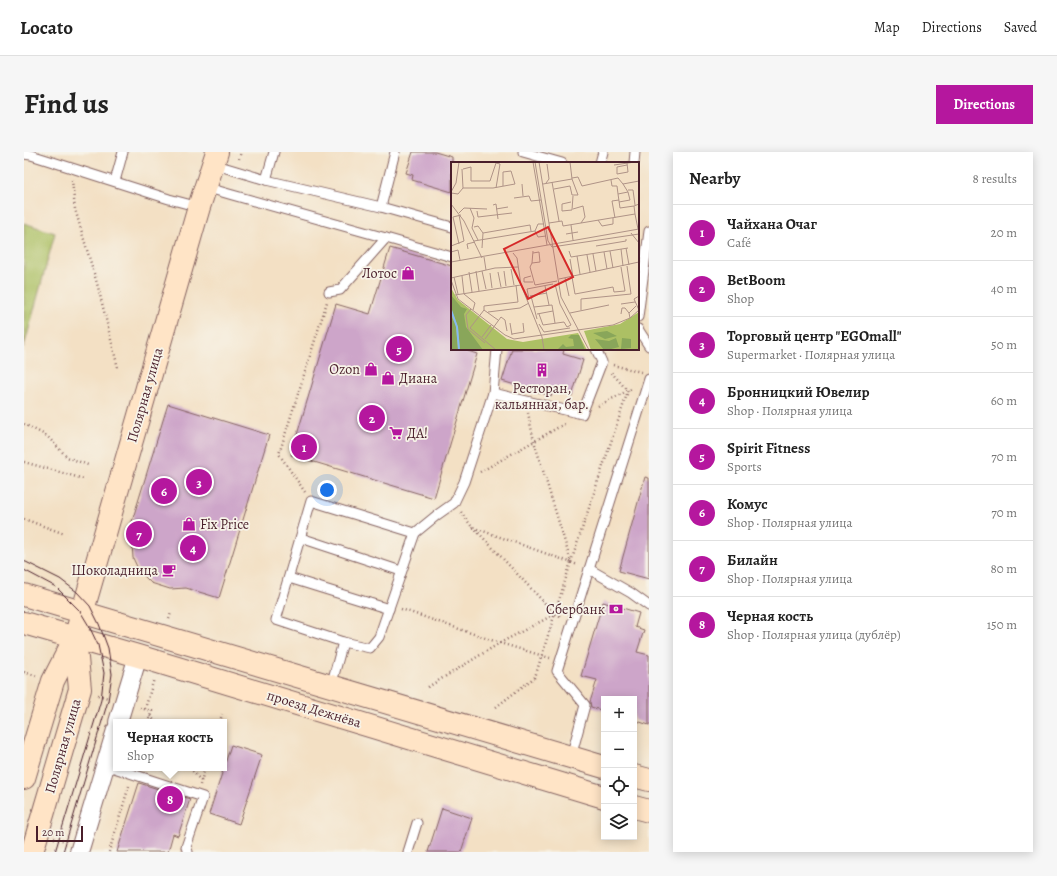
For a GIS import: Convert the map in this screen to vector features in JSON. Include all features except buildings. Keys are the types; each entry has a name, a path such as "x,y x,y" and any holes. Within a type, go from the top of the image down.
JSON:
{"main road":[{"name":"Полярная улица","path":"24,778 52,681 75,638 202,197 215,158"},
{"name":"проезд Дежнёва","path":"24,595 601,766"},
{"name":"проезд Дежнёва","path":"24,623 138,656 601,797"},
{"name":"Полярная улица","path":"32,852 80,689 75,638"},
{"path":"637,777 649,780"},
{"path":"637,808 649,811"}],"street":[{"path":"119,719 138,656"},
{"path":"72,847 105,765 113,740"}],"lane":[{"path":"115,182 123,152"},
{"path":"266,180 274,152"},
{"path":"381,207 395,152"},
{"path":"523,152 558,162"},
{"path":"600,162 603,152"},
{"path":"24,154 39,154 70,168 115,182 202,197 229,194 451,257"},
{"path":"215,158 266,180 381,207 451,227"},
{"path":"639,308 649,231"},
{"path":"329,295 340,290 386,238"},
{"path":"639,331 649,346"},
{"path":"415,533 311,502 276,620 343,642 370,648 379,637 415,533 436,515 454,503 464,482 493,393 497,350"},
{"path":"493,393 582,414 602,362 596,350"},
{"path":"571,757 585,705 557,671 646,378"},
{"path":"301,538 402,571"},
{"path":"589,569 631,593 649,606"},
{"path":"288,578 389,608"},
{"path":"331,686 343,642"},
{"path":"105,765 113,768"},
{"path":"124,771 203,797 186,847 188,852"},
{"path":"408,852 417,823"}],"path":[{"path":"70,168 75,209 98,288 118,368"},
{"path":"311,502 280,454 329,295"},
{"path":"602,362 646,378"},
{"path":"602,362 628,391"},
{"path":"464,482 582,414 628,391 646,378"},
{"path":"496,707 535,677 570,562 628,391"},
{"path":"525,400 534,441 570,562"},
{"path":"24,424 47,436 67,457 88,465"},
{"path":"24,462 84,479"},
{"path":"454,503 472,527 555,614 572,622"},
{"path":"24,519 65,534"},
{"path":"472,527 589,569"},
{"path":"389,608 560,661"},
{"path":"428,687 500,643 555,614"},
{"path":"145,709 154,677"},
{"path":"149,719 152,711"},
{"path":"221,719 222,714"},
{"path":"150,716 153,719"},
{"path":"193,771 201,781"},
{"path":"197,795 204,771"},
{"path":"109,852 133,774"},
{"path":"54,838 72,847"}],"green space":[{"path":"24,223 55,233 24,347"}],"tram line":[{"path":"24,561 60,579 77,592 90,606 108,648 112,674 108,701 63,852"},
{"path":"24,570 56,587 80,611 98,645 104,673 101,700 55,852"}],"place":[{"name":"Лотос","path":"408,273"},
{"name":"Spirit Fitness","path":"399,349"},
{"name":"Ozon","path":"371,369"},
{"name":"Ресторан, кальянная, бар.","path":"542,370"},
{"name":"Диана","path":"388,378"},
{"name":"BetBoom","path":"372,418"},
{"name":"ДА!","path":"396,433"},
{"name":"Чайхана Очаг","path":"304,447"},
{"name":"Торговый центр \"EGOmall\"","path":"199,482"},
{"name":"Комус","path":"164,491"},
{"name":"Fix Price","path":"189,524"},
{"name":"Билайн","path":"139,534"},
{"name":"Бронницкий Ювелир","path":"193,548"},
{"name":"Шоколадница","path":"169,570"},
{"name":"Сбербанк","path":"616,609"},
{"name":"Черная кость","path":"170,799"}]}
